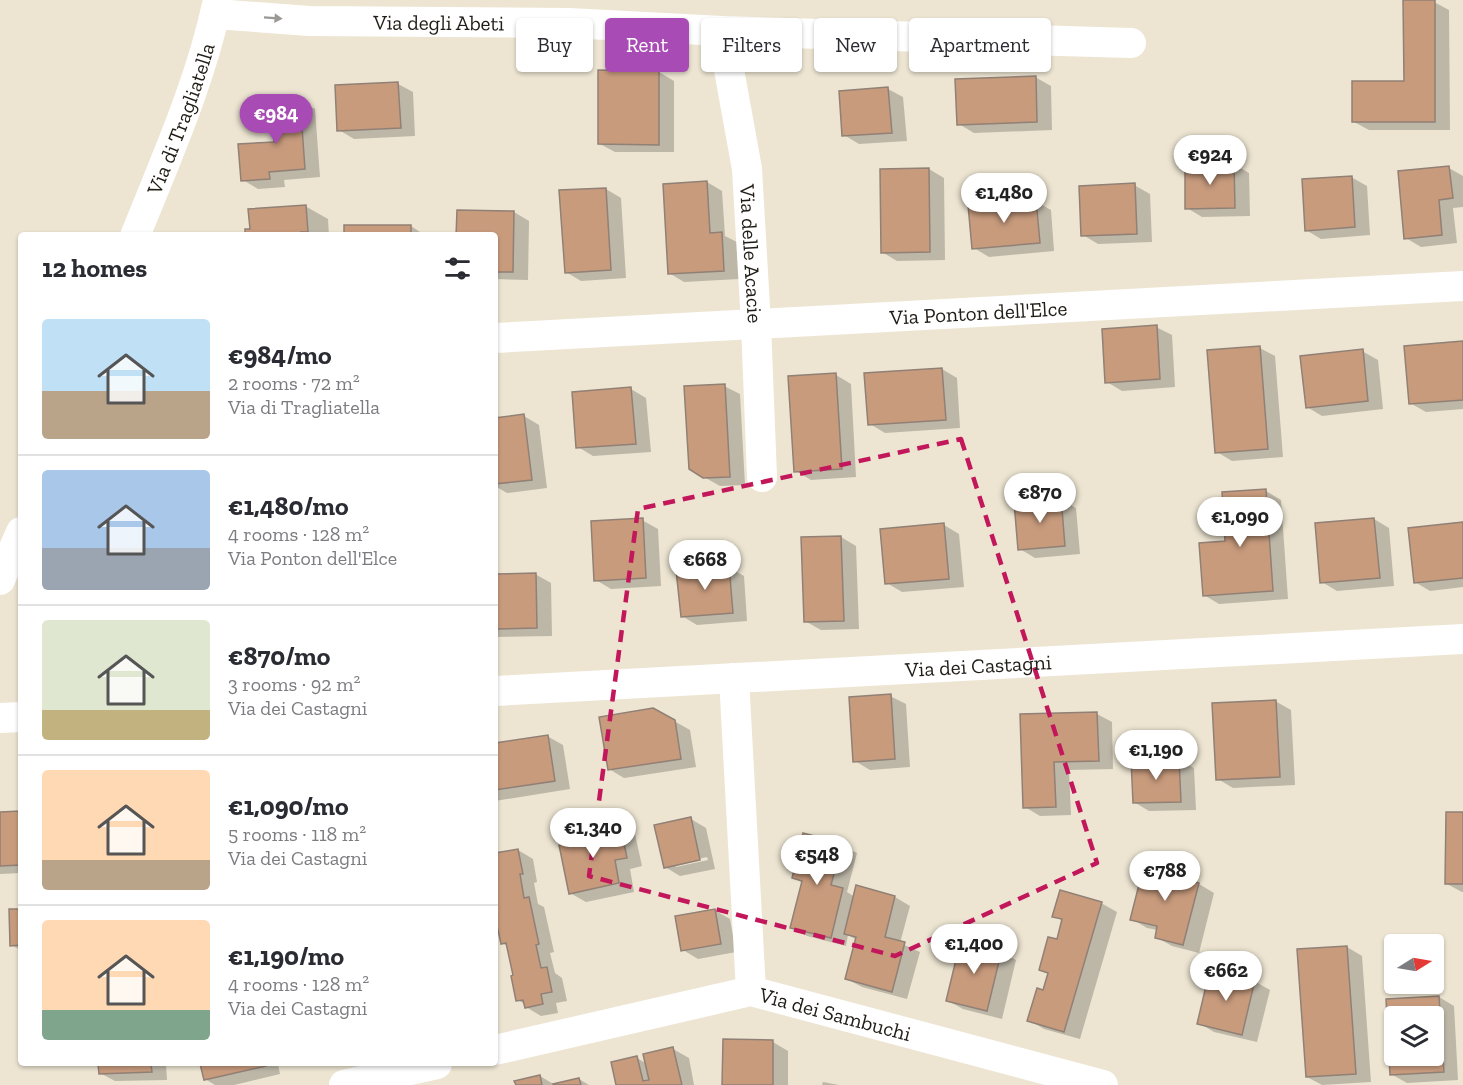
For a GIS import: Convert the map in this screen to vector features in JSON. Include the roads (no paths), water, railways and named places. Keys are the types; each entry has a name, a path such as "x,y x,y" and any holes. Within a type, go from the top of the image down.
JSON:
{"street":[{"name":"Via degli Abeti","path":"217,7 309,21 569,12 701,29"},
{"name":"Via di Tragliatella","path":"137,232 186,109 217,7"},
{"name":"Via degli Abeti","path":"802,34 1131,43"},
{"name":"Via delle Acacie","path":"729,72 747,169 762,477"},
{"name":"Via Ponton dell'Elce","path":"498,338 1463,286"},
{"path":"0,580 18,539"},
{"name":"Via dei Castagni","path":"498,691 1463,639"},
{"path":"734,678 752,991"},
{"path":"0,718 18,717"},
{"name":"Via dei Sambuchi","path":"498,1049 752,991 1103,1085"},
{"path":"344,1085 428,1066"}]}
